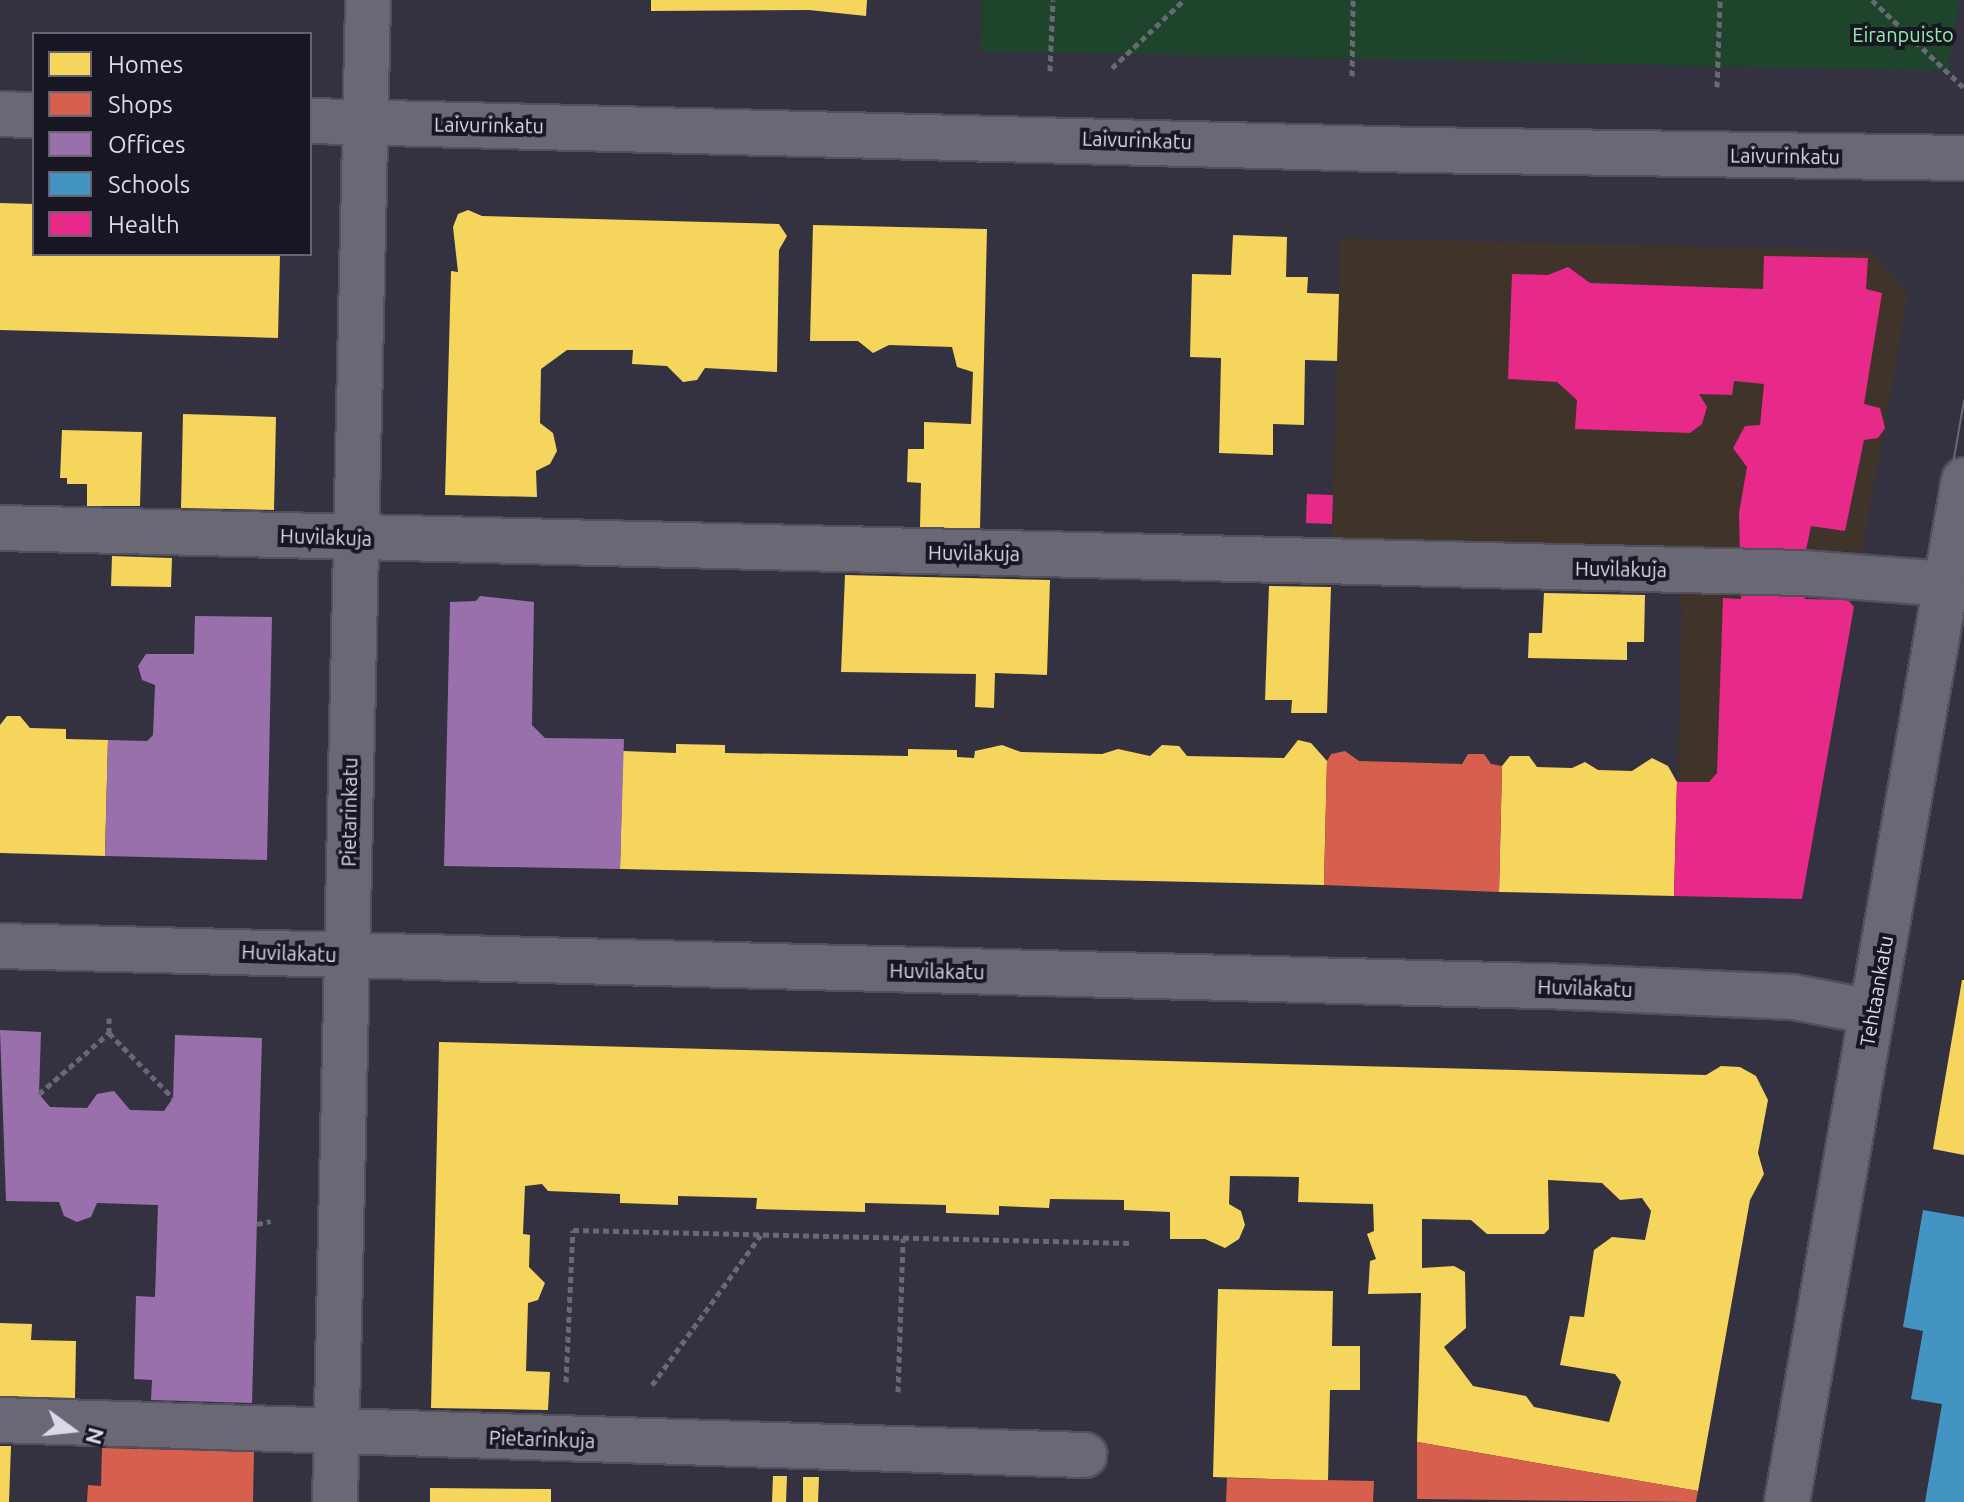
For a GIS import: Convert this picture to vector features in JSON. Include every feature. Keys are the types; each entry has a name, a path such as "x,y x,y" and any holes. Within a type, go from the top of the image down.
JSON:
{"street":[{"name":"Pietarinkatu","path":"335,1502 368,0"},
{"name":"Laivurinkatu","path":"312,121 1435,150 1964,158"},
{"name":"Tehtaankatu","path":"1787,1502 1964,480"},
{"name":"Huvilakuja","path":"0,528 1832,574 1947,584"},
{"name":"Huvilakatu","path":"0,946 1571,987 1793,997 1872,1012"},
{"name":"Pietarinkuja","path":"0,1420 1084,1455"}],"path":[{"path":"1050,71 1053,0"},
{"path":"1112,68 1184,0"},
{"path":"1352,76 1353,0"},
{"path":"1717,87 1720,0"},
{"path":"1872,0 1964,88"},
{"path":"109,1018 109,1033 173,1098"},
{"path":"39,1094 109,1033"},
{"path":"257,1224 271,1221"},
{"path":"565,1439 573,1230 1132,1243"},
{"path":"611,1441 761,1235"},
{"path":"896,1449 903,1238"}],"shaded area":[{"path":"1340,238 1870,251 1908,294 1862,551 1806,550 1805,599 1848,600 1854,607 1802,899 1674,896 1682,607 1671,547 1332,538"}],"green space":[{"name":"Eiranpuisto","path":"982,0 1959,0 1948,71 981,51"}],"building: Homes":[{"path":"651,0 867,0 866,16 809,10 651,11"},
{"path":"0,203 32,204 32,256 280,256 278,338 0,330"},
{"path":"468,210 482,216 779,224 787,236 779,250 777,372 705,368 697,380 683,382 667,366 632,364 633,350 567,350 541,369 540,423 553,433 557,451 550,464 536,471 537,497 445,495 451,271 458,272 453,227 458,214"},
{"path":"813,225 987,229 980,529 920,527 921,483 907,482 908,449 924,449 924,422 971,424 973,372 957,367 952,347 889,345 873,353 858,341 810,341"},
{"path":"1233,235 1287,237 1286,277 1308,277 1307,293 1339,294 1337,361 1305,360 1304,425 1273,424 1273,455 1219,453 1221,358 1190,357 1192,274 1231,275"},
{"path":"183,414 276,417 274,510 181,508"},
{"path":"62,430 142,432 140,506 87,506 87,484 67,484 67,478 60,478"},
{"path":"112,556 172,558 171,587 111,586"},
{"path":"845,575 1050,580 1047,675 995,673 994,708 975,707 976,674 841,672"},
{"path":"1269,586 1331,587 1327,713 1291,713 1292,700 1265,700"},
{"path":"1544,593 1645,595 1644,642 1627,642 1627,660 1528,658 1529,633 1542,633"},
{"path":"7,716 20,716 30,728 66,729 66,739 108,740 105,856 0,853 0,725"},
{"path":"1298,740 1311,743 1327,761 1324,885 620,869 623,751 676,753 676,744 725,745 725,753 908,756 908,749 957,750 957,757 974,758 975,751 1002,745 1021,752 1102,754 1118,749 1150,756 1162,745 1179,746 1187,756 1284,758"},
{"path":"1510,756 1529,756 1537,767 1572,768 1585,762 1598,770 1632,771 1652,758 1668,766 1677,782 1674,896 1499,892 1502,766"},
{"path":"1964,980 1964,1155 1933,1149"},
{"path":"439,1042 1706,1075 1721,1066 1740,1067 1756,1076 1768,1100 1758,1153 1764,1174 1750,1200 1698,1491 1417,1442 1421,1293 1368,1294 1370,1261 1376,1259 1367,1234 1374,1231 1373,1204 1298,1202 1299,1177 1230,1176 1229,1204 1241,1211 1245,1225 1239,1239 1225,1248 1205,1239 1170,1239 1170,1212 1124,1210 1124,1200 1050,1199 1049,1208 999,1206 999,1215 946,1213 946,1205 865,1203 865,1212 756,1209 757,1198 678,1196 678,1205 620,1203 620,1194 548,1191 542,1184 525,1186 523,1234 530,1235 529,1267 545,1283 538,1300 528,1303 526,1371 550,1372 548,1410 431,1408","holes":["1548,1180 1602,1183 1620,1200 1642,1198 1651,1211 1645,1240 1612,1237 1594,1250 1584,1317 1570,1316 1560,1365 1615,1374 1621,1382 1609,1422 1534,1407 1526,1396 1473,1386 1444,1347 1466,1328 1465,1272 1454,1266 1422,1268 1422,1219 1471,1220 1487,1234 1544,1234 1549,1229"]},
{"path":"1218,1289 1333,1291 1332,1346 1360,1346 1360,1390 1330,1390 1328,1481 1213,1477"},
{"path":"0,1323 32,1324 31,1340 76,1341 75,1398 0,1396"},
{"path":"0,1446 11,1446 9,1502 0,1502"},
{"path":"773,1476 787,1476 786,1502 772,1502"},
{"path":"803,1477 819,1477 818,1502 803,1502"},
{"path":"430,1488 551,1489 551,1502 430,1502"}],"building: Shops":[{"path":"1345,751 1359,761 1462,764 1468,754 1484,754 1491,764 1502,766 1499,892 1324,885 1327,761 1331,754"},
{"path":"1417,1442 1698,1491 1696,1502 1417,1499"},
{"path":"102,1448 254,1452 253,1502 87,1502 88,1485 101,1486"},
{"path":"1227,1478 1374,1481 1373,1502 1226,1502"}],"building: Offices":[{"path":"480,596 534,602 532,725 545,738 624,739 620,869 444,866 450,602 476,601"},
{"path":"195,616 272,617 267,860 105,856 108,740 147,741 153,735 155,685 142,680 138,666 146,654 194,654"},
{"path":"0,1030 41,1032 39,1094 50,1107 87,1108 97,1094 114,1091 130,1110 164,1111 173,1098 175,1035 262,1038 252,1403 151,1400 152,1380 134,1379 136,1296 155,1297 158,1205 97,1203 91,1217 77,1222 64,1216 59,1202 6,1201"}],"building: Schools":[{"path":"1923,1210 1964,1217 1964,1502 1925,1502 1942,1404 1911,1399 1923,1331 1903,1327"}],"building: Health":[{"path":"1764,256 1868,258 1866,289 1882,293 1864,404 1880,408 1885,428 1878,438 1864,440 1845,531 1811,526 1806,550 1805,599 1848,600 1854,607 1802,899 1674,896 1677,782 1709,782 1717,773 1723,598 1741,599 1739,513 1747,467 1733,448 1745,426 1760,425 1764,384 1734,381 1732,395 1699,394 1707,407 1702,424 1690,433 1575,429 1577,400 1557,382 1508,379 1512,274 1548,275 1568,267 1590,283 1763,289"},
{"path":"1307,494 1333,495 1332,524 1306,523"}],"tram line":[{"path":"1772,1502 1964,401"},
{"path":"1803,1502 1964,571"}]}
